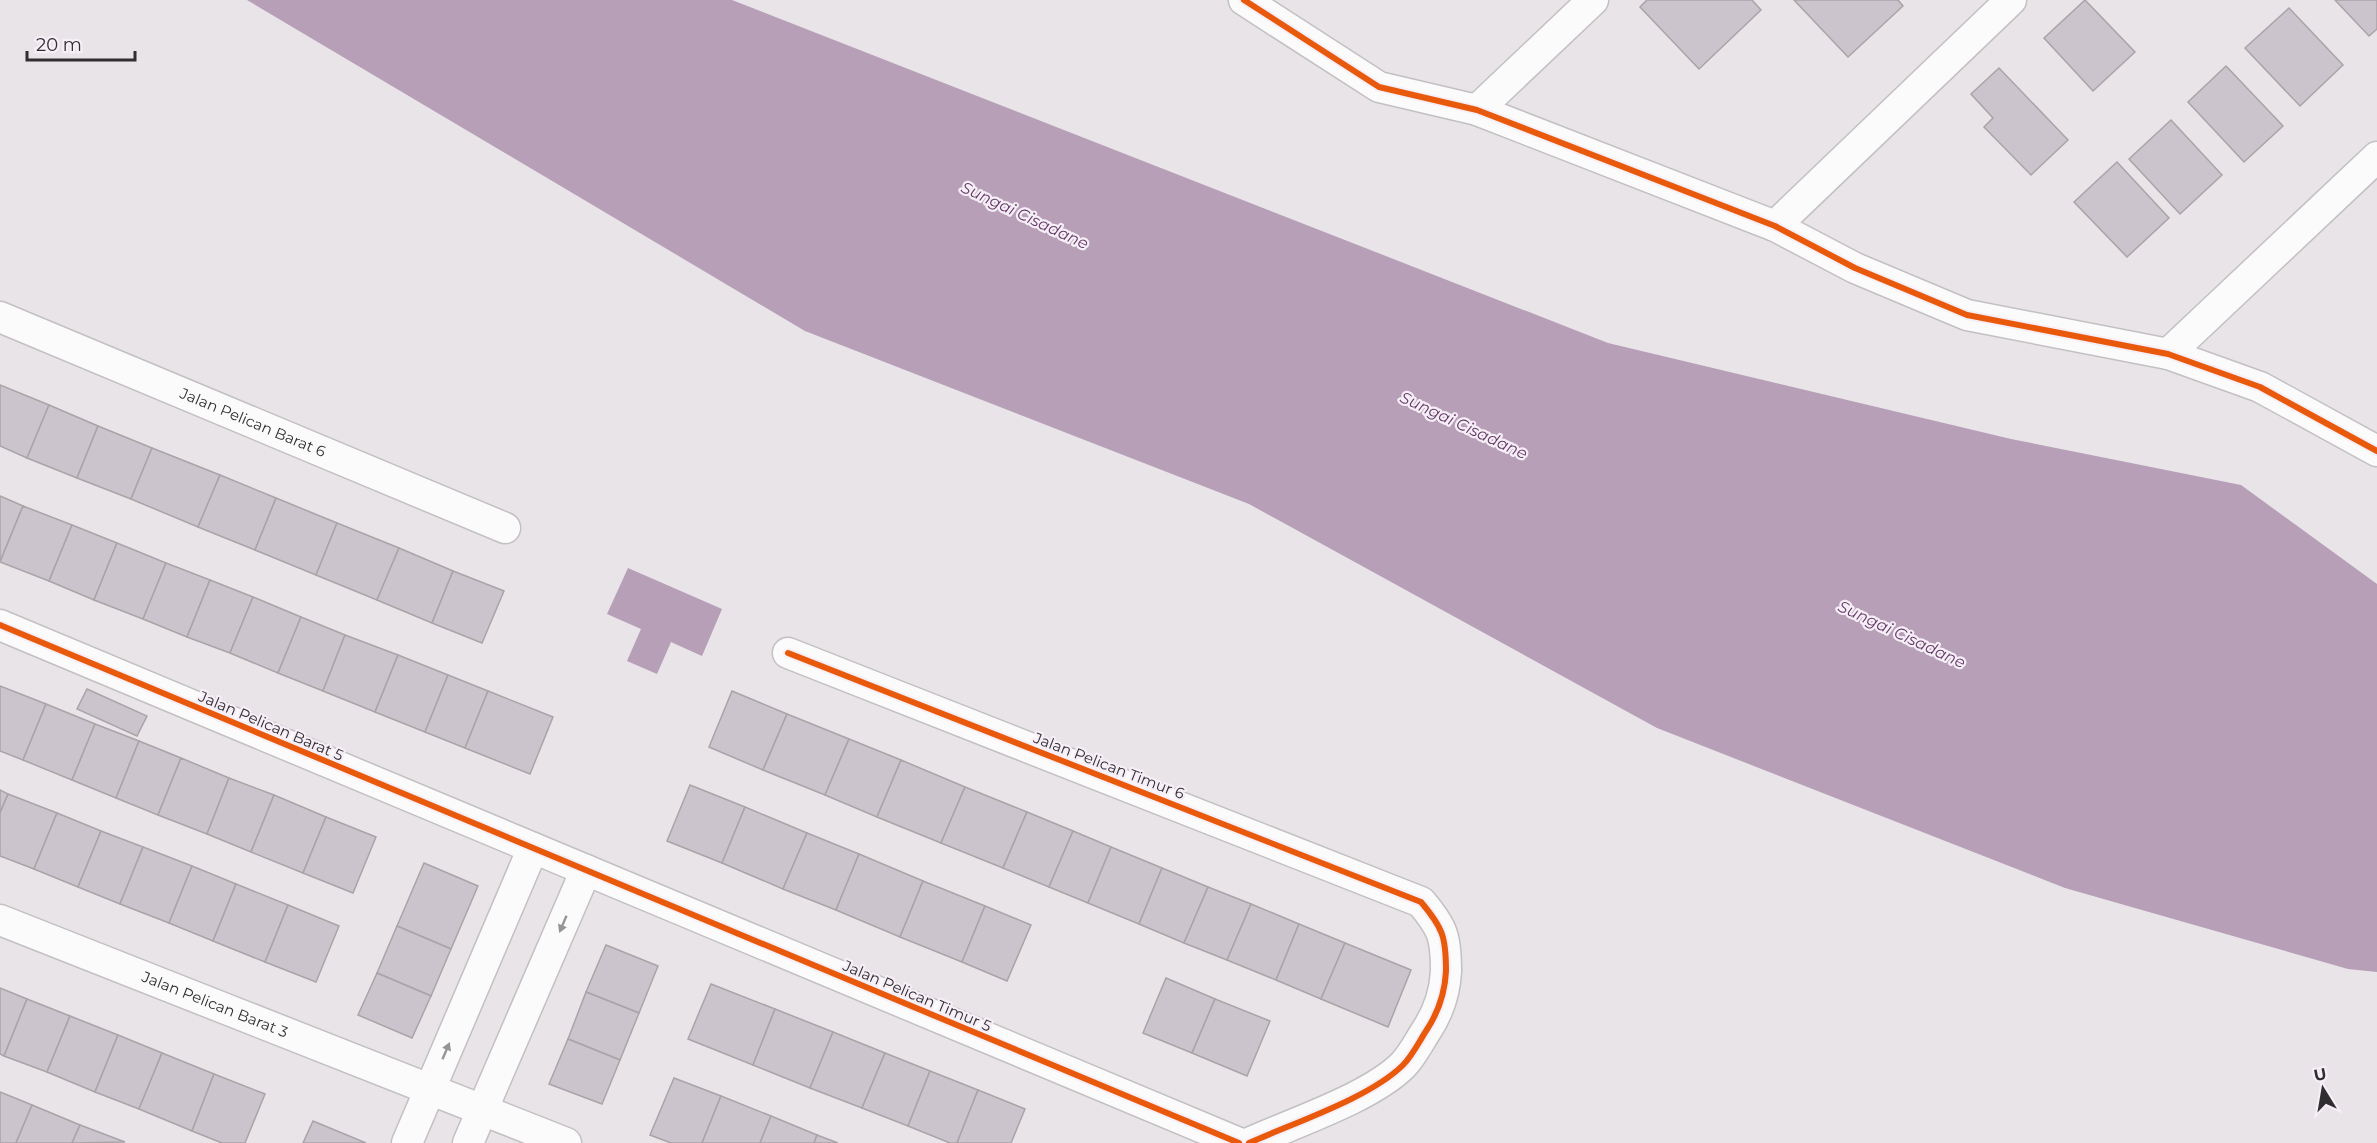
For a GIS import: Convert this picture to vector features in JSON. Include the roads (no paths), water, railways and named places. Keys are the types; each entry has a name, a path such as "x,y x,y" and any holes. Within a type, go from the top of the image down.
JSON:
{"street":[{"path":"1244,0 1379,87 1477,110 1775,226 1855,268 1967,315 2168,354 2260,387 2377,451"},
{"path":"1477,110 1593,0"},
{"path":"1775,226 2011,0"},
{"path":"2168,354 2377,157"},
{"name":"Jalan Pelican Barat 6","path":"0,317 505,528"},
{"name":"Jalan Pelican Barat 5","path":"0,625 586,870"},
{"name":"Jalan Pelican Timur 6","path":"788,653 1421,902 1439,923 1446,949 1446,983 1436,1016 1416,1047 1403,1065 1365,1091 1249,1143"},
{"path":"407,1143 533,848"},
{"path":"468,1143 586,870"},
{"name":"Jalan Pelican Timur 5","path":"586,870 1239,1143"},
{"name":"Jalan Pelican Barat 3","path":"0,920 566,1143"}],"water":[{"name":"Sungai Cisadane","path":"247,0 732,0 1608,343 2011,439 2241,485 2377,584 2377,972 2348,969 2065,888 1657,728 1249,504 805,331"},
{"path":"628,568 722,609 702,656 671,642 657,674 627,661 641,629 607,614"}]}
